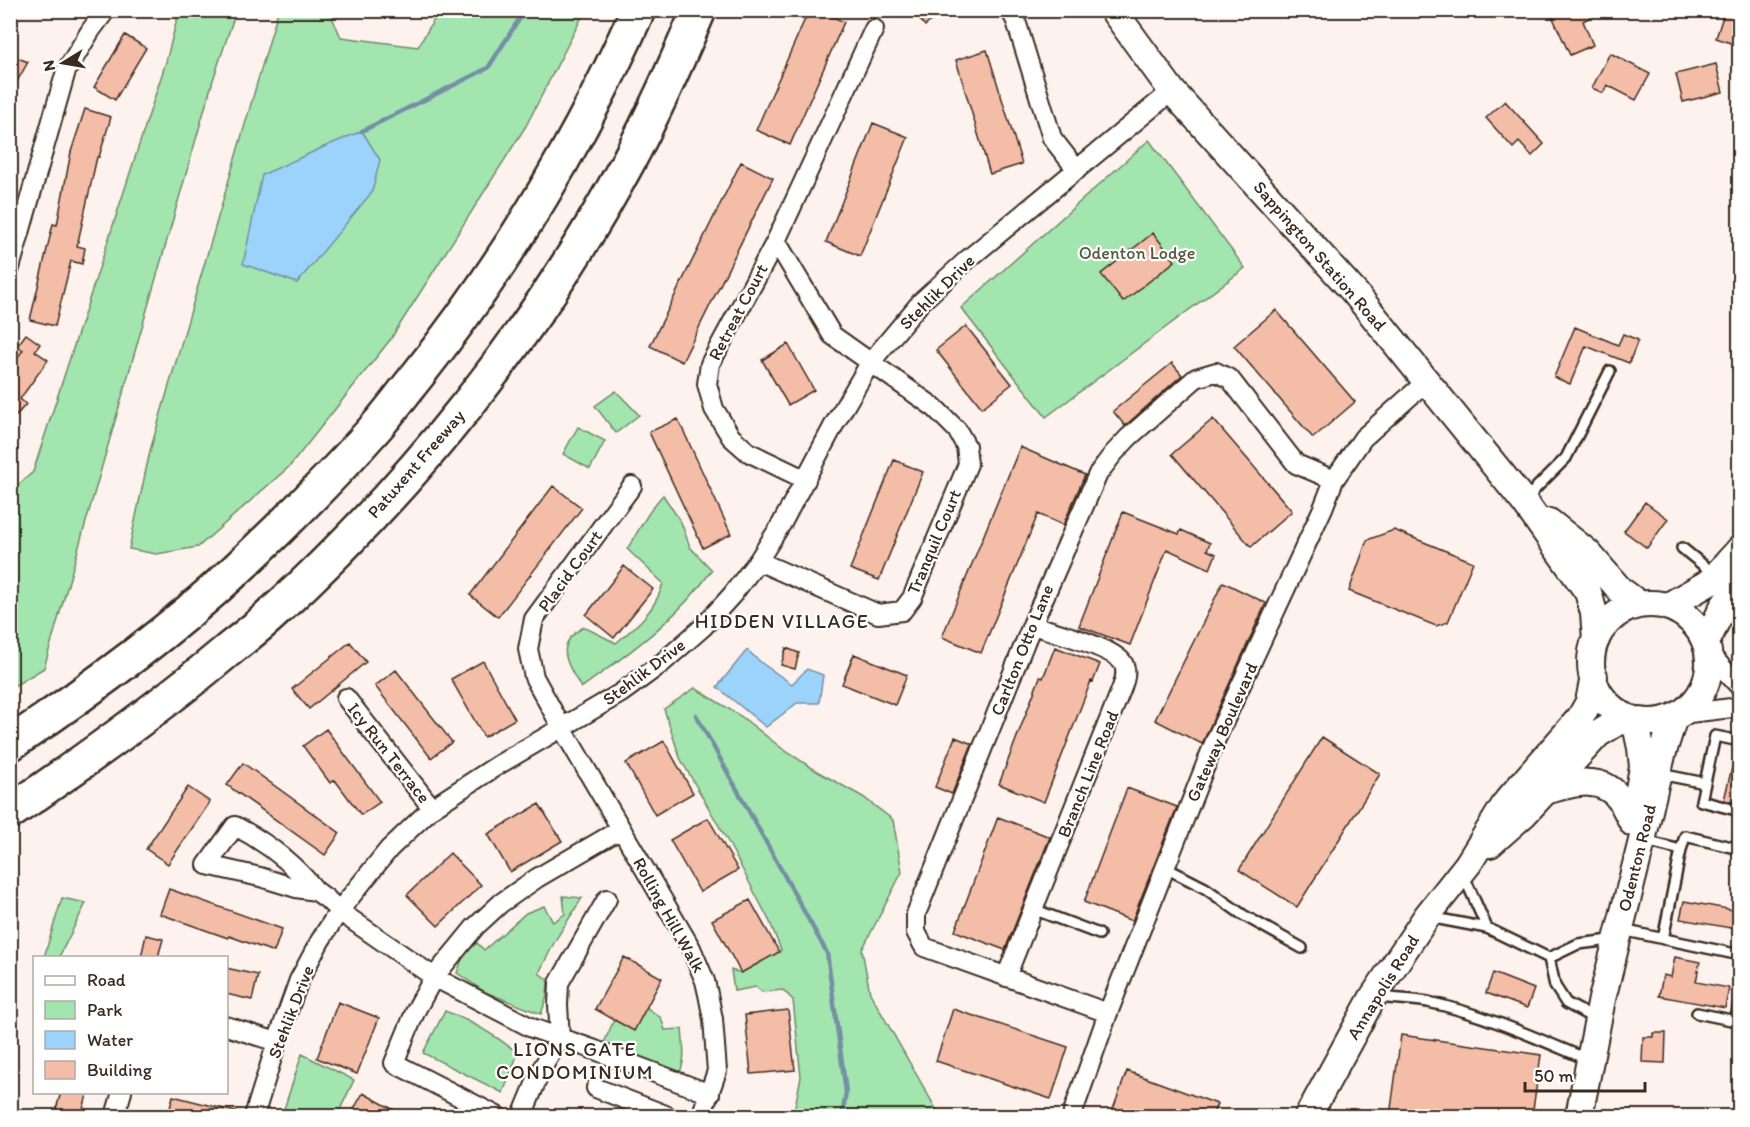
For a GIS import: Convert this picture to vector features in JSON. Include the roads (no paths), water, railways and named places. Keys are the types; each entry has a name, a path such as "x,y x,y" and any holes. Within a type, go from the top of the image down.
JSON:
{"highway":[{"path":"10,744 57,713 147,645 235,571 313,495 378,425 436,353 484,287 527,220 576,137 638,10"},
{"name":"Patuxent Freeway","path":"10,812 81,764 178,692 271,614 352,537 422,460 481,387 533,316 579,246 628,162 669,81 699,10"}],"main road":[{"name":"Sappington Station Road","path":"1113,10 1172,91 1355,293 1525,503 1588,592 1594,613 1596,640"},
{"name":"Sappington Station Road","path":"1525,503 1588,553 1620,590 1639,604"},
{"path":"1707,647 1723,607 1728,579 1740,549"},
{"path":"1668,606 1710,582 1728,579"},
{"path":"1653,603 1668,606 1685,615 1699,629 1707,647 1710,663 1707,683 1697,701 1678,716 1657,722 1632,720 1612,708 1596,686 1591,668 1593,649 1600,632 1610,619 1623,610 1639,604 1653,603"},
{"name":"Annapolis Road","path":"1308,1116 1373,997 1427,916 1465,868 1508,800 1580,718 1589,702 1594,676"},
{"name":"Odenton Road","path":"1579,1116 1615,935 1617,900 1678,716"},
{"name":"Annapolis Road","path":"1465,868 1524,814 1598,734 1616,723 1632,720"},
{"name":"Odenton Road","path":"1632,720 1641,748 1643,767 1638,832"},
{"path":"1545,791 1575,782 1603,785 1621,800 1638,832"}],"street":[{"path":"10,268 17,219 66,71 106,10"},
{"path":"1010,10 1016,21 1052,138 1077,170"},
{"name":"Retreat Court","path":"806,480 748,452 730,437 714,409 707,384 710,364 776,241 874,29"},
{"name":"Stehlik Drive","path":"254,1116 277,1042 300,980 339,911 389,849 432,808 498,765 621,693 662,663 703,627 758,561 782,523 870,363 921,302 967,260 1172,91"},
{"name":"Retreat Court","path":"776,241 832,335 870,363"},
{"name":"Tranquil Court","path":"758,561 878,614 902,611 912,598 968,464 966,446 957,430 935,408 870,363"},
{"name":"Carlton Otto Lane","path":"1108,1013 924,947 916,932 916,914 1032,625 1098,474 1129,437 1196,378 1216,372 1230,379 1296,464 1334,480"},
{"name":"Gateway Boulevard","path":"1073,1116 1108,1013 1215,741 1334,480 1363,438 1427,381"},
{"name":"Placid Court","path":"562,728 534,677 528,649 534,619 632,486"},
{"name":"Branch Line Road","path":"1006,977 1126,674 1122,663 1108,651 1032,625"},
{"path":"1707,647 1740,687"},
{"name":"Icy Run Terrace","path":"346,698 432,808"},
{"path":"1678,716 1740,707"},
{"name":"Rolling Hill Walk","path":"562,728 691,948 705,981 713,1019 717,1071 701,1116"},
{"path":"316,891 207,865 235,826 254,836 300,872 316,891 339,911 434,977 532,1028 710,1094"},
{"path":"497,1116 394,1062 416,1010 434,977 475,927 501,903 537,878 621,829"},
{"path":"522,1116 541,1070 560,1038 559,983 608,899"},
{"path":"228,1027 277,1042"},
{"path":"596,1088 668,1116"},
{"path":"115,1116 121,1094"}],"lane":[{"path":"1525,503 1536,488 1566,458 1610,371"},
{"path":"1682,548 1728,579"},
{"path":"1740,741 1716,736 1701,801 1740,811"},
{"path":"1658,774 1705,783"},
{"path":"1638,832 1681,850"},
{"path":"1663,939 1685,836 1740,849"},
{"path":"1164,867 1204,888 1243,915 1302,948"},
{"path":"1465,868 1487,928"},
{"path":"1033,909 1099,934"},
{"path":"1427,916 1487,928 1549,958"},
{"path":"1549,958 1578,944 1615,935 1663,939 1740,955"},
{"path":"1549,958 1555,986 1566,1002 1599,1010"},
{"path":"1697,1014 1736,1021 1740,994"},
{"path":"1373,997 1425,1002 1454,1009 1494,1021 1589,1060"}],"water":[{"path":"362,131 380,160 372,192 297,283 243,264 262,175"},
{"path":"747,650 792,684 807,669 823,675 819,703 797,703 766,727 717,687"}],"waterway":[{"path":"362,131 488,68 525,10"},
{"path":"696,715 827,953 846,1092 842,1116"}],"district":[{"name":"HIDDEN VILLAGE","path":"782,621"},
{"name":"LIONS GATE CONDOMINIUM","path":"575,1060"}],"park label":[{"name":"Odenton Lodge","path":"1137,253"}]}
